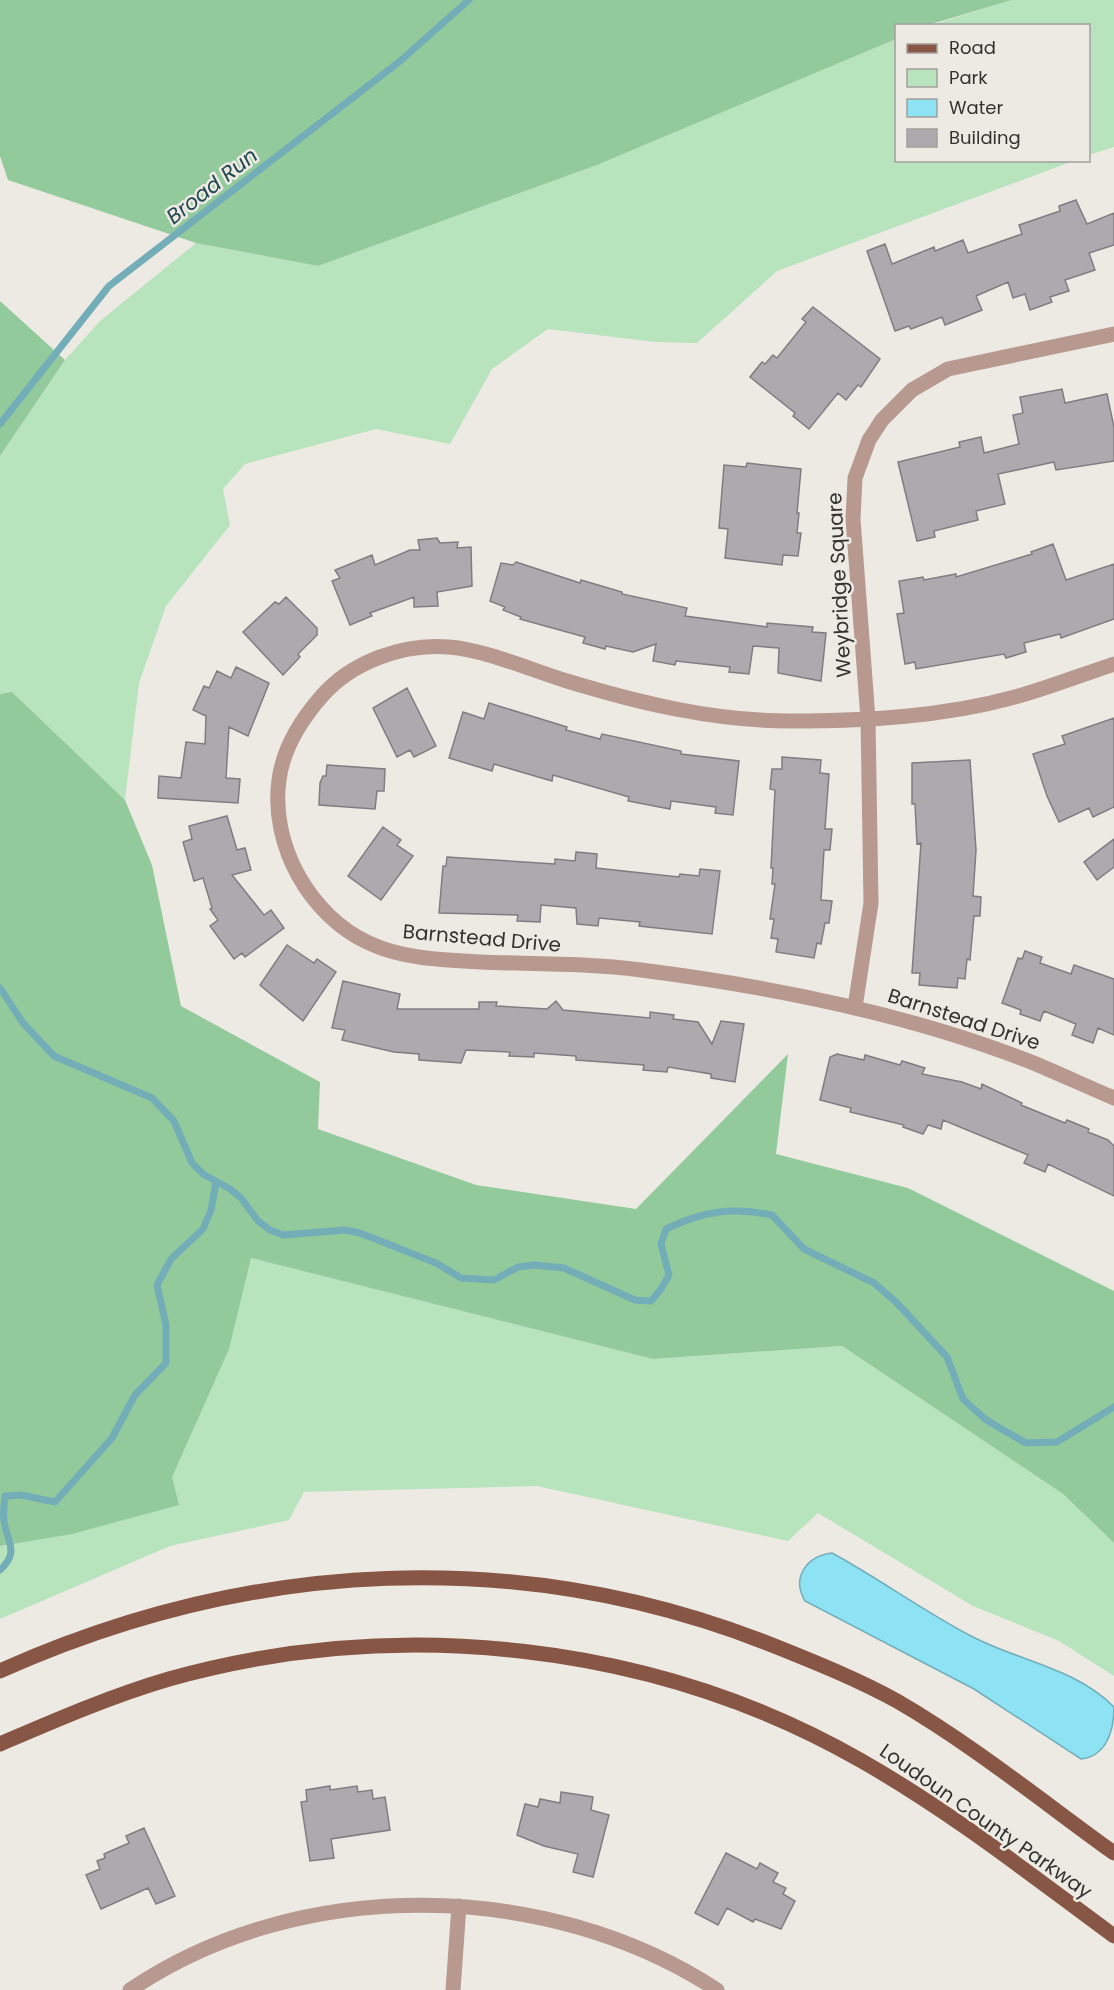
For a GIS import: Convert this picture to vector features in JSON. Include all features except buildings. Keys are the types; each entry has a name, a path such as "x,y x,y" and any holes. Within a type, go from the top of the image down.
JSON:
{"main road":[{"path":"0,1671 60,1644 168,1609 216,1598 317,1582 412,1576 463,1577 521,1581 589,1591 659,1607 726,1626 844,1675 898,1702 963,1744 1114,1853"},
{"name":"Loudoun County Parkway","path":"0,1744 83,1707 159,1682 226,1665 298,1652 435,1643 503,1648 619,1667 684,1684 755,1710 859,1759 933,1805 1114,1936"}],"street":[{"name":"Weybridge Square","path":"855,1007 871,903 868,719 853,519 855,478 869,440 897,403 912,390 948,369 1114,334"},
{"name":"Barnstead Drive","path":"1114,664 1014,697 936,713 868,719 787,721 723,717 608,693 450,647 413,649 380,656 354,669 324,693 297,729 288,748 279,777 278,806 283,835 294,870 311,896 334,920 366,942 395,953 443,960 637,969 855,1007 959,1037 1034,1063 1114,1098"},
{"path":"130,1990 150,1977 218,1943 293,1920 349,1910 406,1905 459,1906 511,1911 558,1921 604,1935 657,1956 717,1990"},
{"path":"453,1990 459,1906"}],"green space":[{"path":"0,0 1012,0 931,24 895,24 895,39 597,165 318,266 196,243 8,180 0,156"},
{"path":"1012,0 1114,0 1114,147 1090,155 1090,24 934,24"},
{"path":"895,39 895,162 1070,162 777,271 697,343 655,342 548,329 492,369 450,444 376,429 245,464 223,489 230,525 166,606 139,683 125,800 12,692 0,694 0,456 65,360 100,321 196,243 318,266 597,165"},
{"path":"0,301 65,360 0,456"},
{"path":"12,692 125,800 152,865 181,1006 320,1082 318,1129 476,1185 636,1209 788,1054 776,1154 908,1188 1114,1291 1114,1543 1063,1494 842,1346 653,1359 251,1258 229,1349 172,1477 179,1505 72,1534 0,1546 0,694"},
{"path":"251,1258 653,1359 842,1346 1063,1494 1114,1543 1114,1676 1059,1641 973,1606 818,1513 788,1541 537,1486 304,1492 289,1520 170,1546 0,1619 0,1546 10,1545 171,1477"}],"water":[{"path":"832,1553 971,1636 1064,1674 1099,1694 1114,1707 1110,1733 1103,1747 1090,1757 1081,1759 974,1689 805,1601 800,1584 804,1569 815,1558"}],"waterway":[{"name":"Broad Run","path":"0,424 109,286 399,62 469,0"},
{"path":"0,988 23,1023 54,1056 152,1098 174,1121 192,1163 203,1174 241,1198 258,1221 270,1230 283,1235 345,1230 360,1233 436,1263 461,1278 494,1280 518,1267 534,1265 564,1268 635,1300 651,1301 669,1275 661,1244 666,1229 692,1218 718,1212 743,1211 772,1215 804,1249 874,1283 896,1302 947,1357 963,1399 985,1419 1026,1443 1057,1442 1114,1407"},
{"path":"0,1570 6,1564 11,1552 4,1521 5,1496 21,1495 55,1502 112,1438 135,1395 166,1363 166,1325 157,1285 171,1259 203,1229 211,1210 216,1183"}]}
